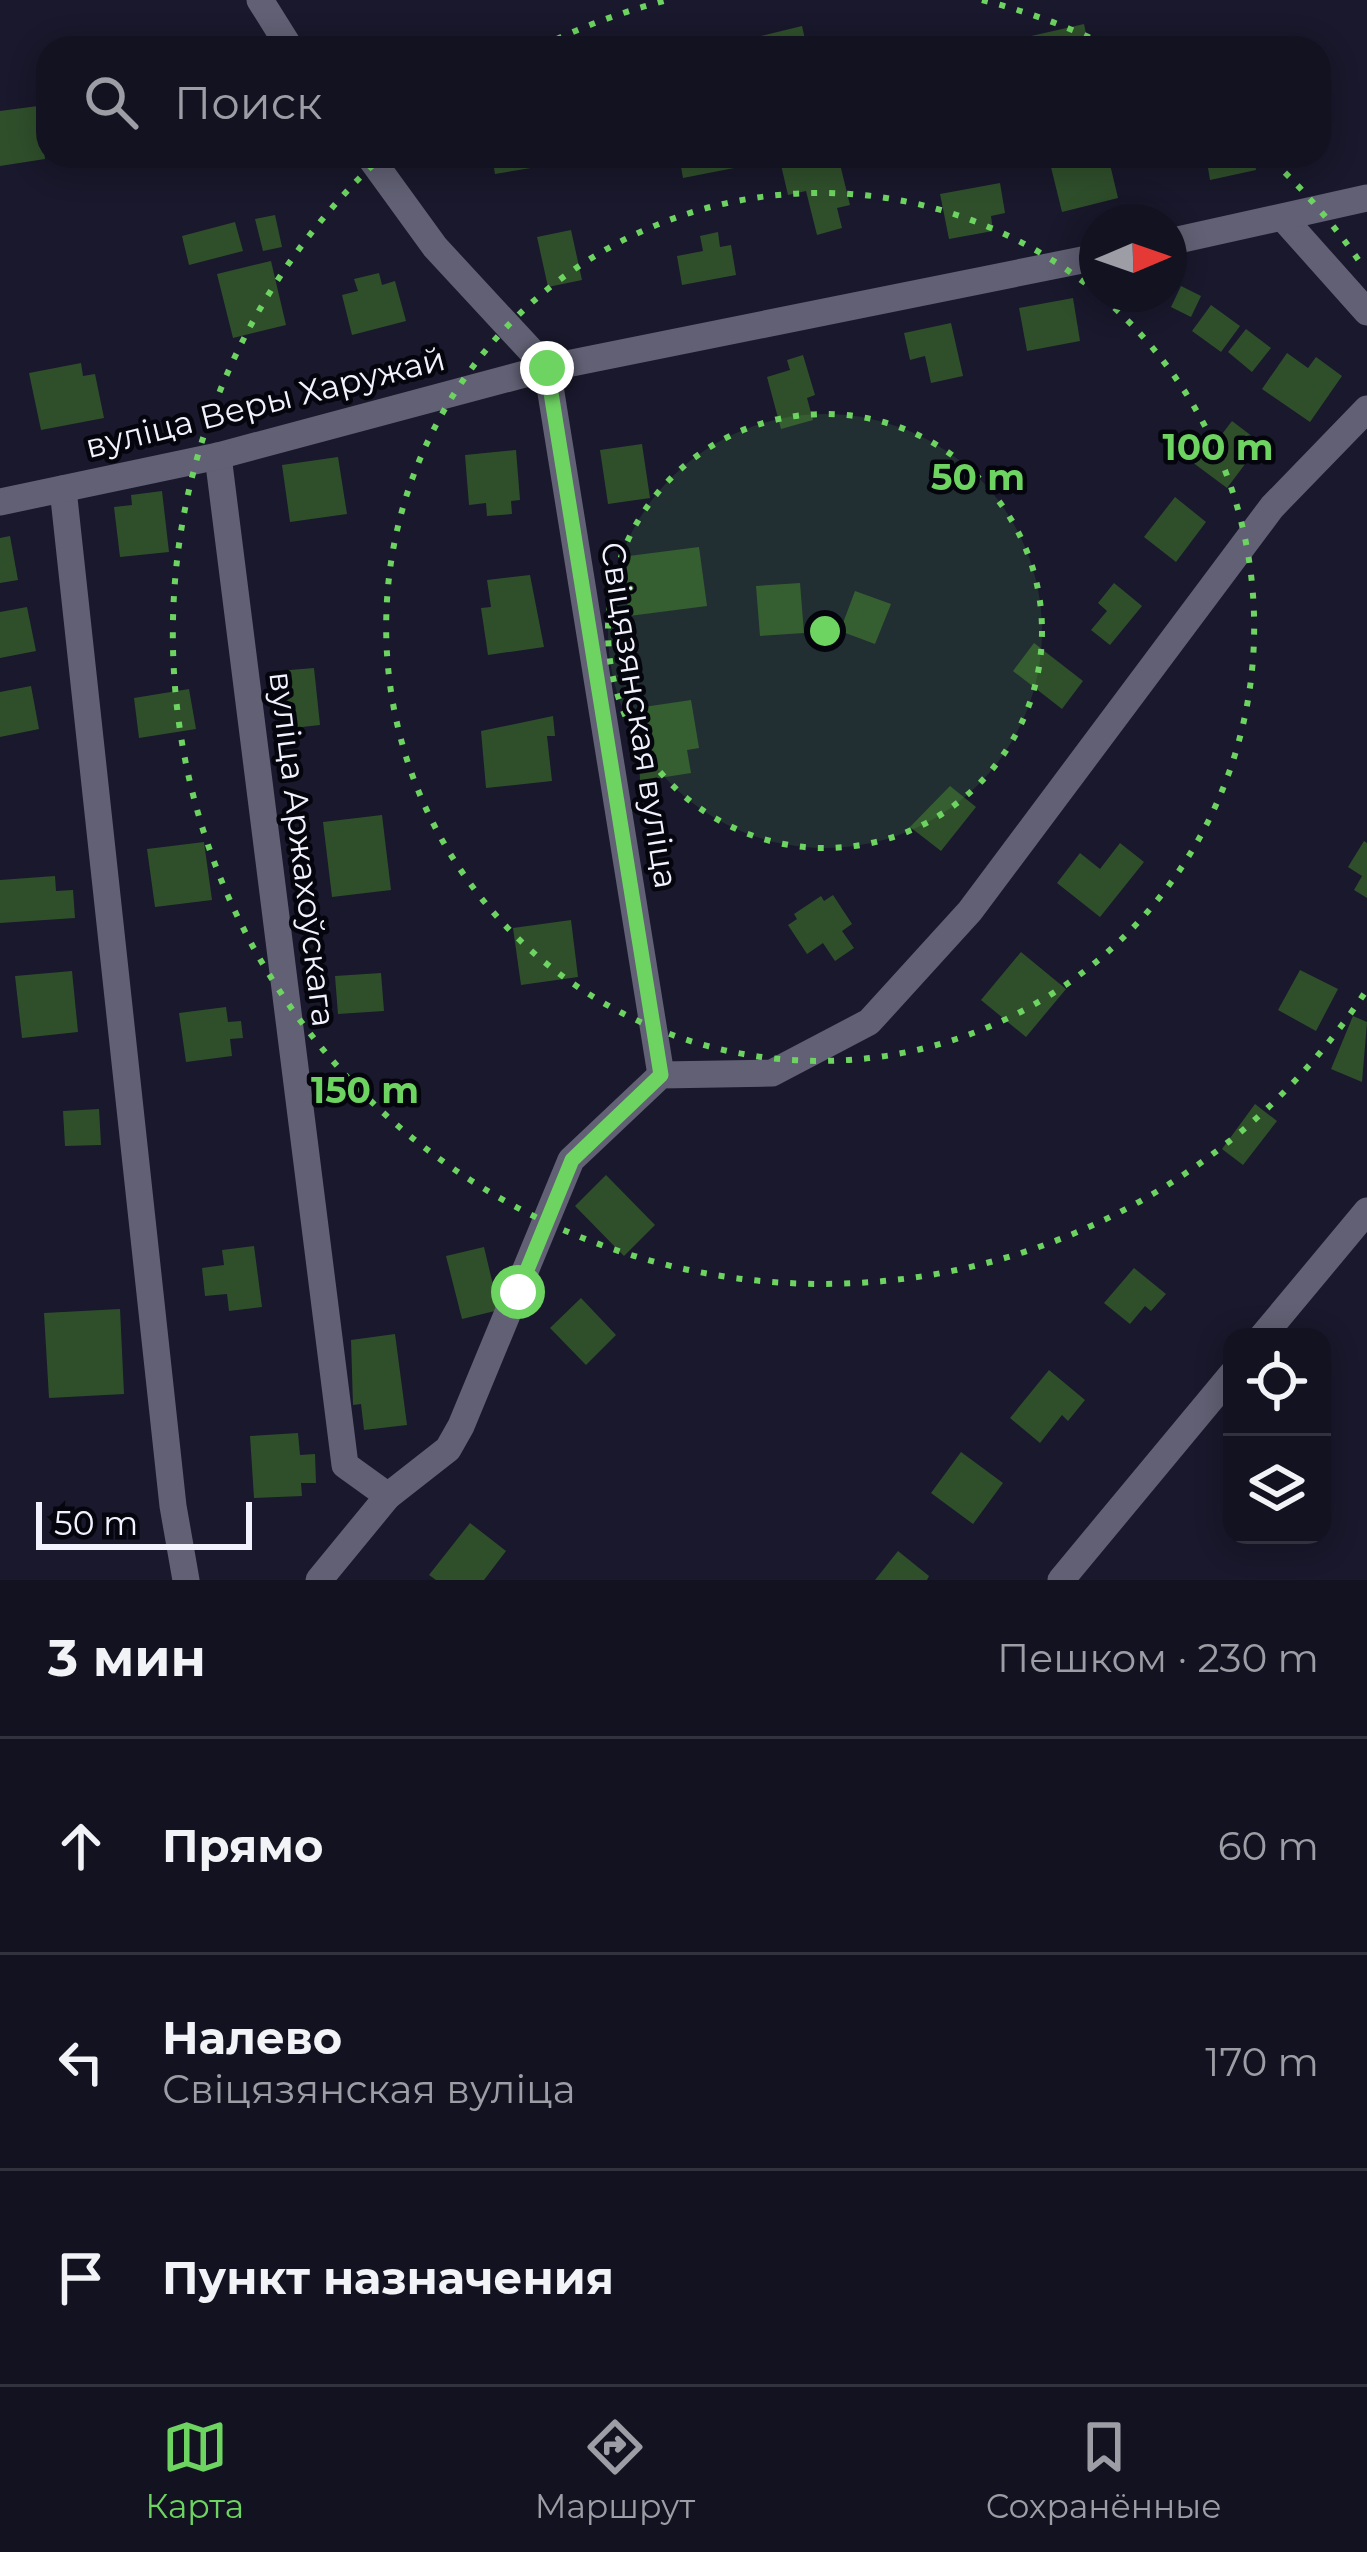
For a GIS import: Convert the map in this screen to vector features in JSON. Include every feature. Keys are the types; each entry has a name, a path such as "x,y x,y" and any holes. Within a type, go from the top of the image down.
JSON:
{"street":[{"path":"260,0 282,36"},
{"path":"378,168 435,247 547,368"},
{"path":"1187,238 1367,198"},
{"path":"1284,219 1367,312"},
{"name":"вуліца Веры Харужай","path":"0,502 218,456 547,368 1079,260"},
{"name":"Свіцязянская вуліца","path":"547,368 661,1075"},
{"path":"319,1580 388,1496 448,1450 572,1160 661,1075 772,1073 869,1022 970,911 1272,507 1367,409"},
{"name":"вуліца Аржахоўскага","path":"218,456 344,1465 388,1496"},
{"path":"63,489 172,1506 186,1580"},
{"path":"1269,1328 1367,1210"},
{"path":"1061,1580 1223,1385"}],"building":[{"path":"1084,24 1086,36 1031,36"},
{"path":"802,26 804,36 761,36"},
{"path":"36,106 36,160 0,166 0,111"},
{"path":"494,168 531,168 495,174"},
{"path":"681,168 734,168 683,178"},
{"path":"782,168 841,168 850,205 837,208 842,228 817,235 806,191 788,195"},
{"path":"1051,168 1111,168 1118,198 1079,204 1062,212"},
{"path":"1208,168 1256,168 1256,170 1210,180"},
{"path":"1000,183 1005,213 991,216 993,231 949,239 940,194"},
{"path":"275,215 282,247 263,251 255,219"},
{"path":"235,222 243,251 189,265 182,236"},
{"path":"571,230 582,280 548,287 537,237"},
{"path":"718,232 720,247 731,245 736,275 682,285 677,256 703,251 700,236"},
{"path":"271,261 286,325 233,338 217,274"},
{"path":"379,273 382,285 395,281 406,321 352,335 342,295 358,291 354,279"},
{"path":"1187,289 1201,296 1191,317 1181,312 1187,312"},
{"path":"1073,298 1080,341 1027,351 1019,308"},
{"path":"1211,305 1240,326 1221,352 1192,331"},
{"path":"951,323 963,376 931,383 925,356 910,360 904,333"},
{"path":"1246,329 1271,348 1252,372 1228,352"},
{"path":"1287,353 1308,368 1316,357 1342,376 1310,422 1262,389"},
{"path":"803,355 815,395 807,398 813,420 781,429 767,377 790,370 787,360"},
{"path":"81,363 83,376 95,374 104,418 41,430 29,373"},
{"path":"1232,421 1261,443 1227,488 1184,456 1199,436 1213,446"},
{"path":"642,444 650,498 608,504 600,450"},
{"path":"516,450 520,500 511,501 512,514 487,516 486,503 469,505 465,455"},
{"path":"338,457 347,514 290,522 282,465"},
{"path":"162,491 169,552 120,557 114,507 132,505 131,495"},
{"path":"1175,497 1206,522 1176,562 1144,537"},
{"path":"10,536 18,580 0,583 0,538"},
{"path":"699,547 707,606 629,616 621,557"},
{"path":"530,575 544,647 488,655 481,608 491,607 487,580"},
{"path":"800,583 804,633 760,636 756,586"},
{"path":"1114,583 1142,606 1110,645 1091,630 1107,611 1098,603"},
{"path":"855,591 891,604 875,644 840,631"},
{"path":"27,607 36,651 0,658 0,612"},
{"path":"1034,643 1083,681 1062,709 1013,671"},
{"path":"314,668 320,725 284,729 278,671"},
{"path":"31,686 39,729 0,737 0,692"},
{"path":"189,689 196,729 139,738 134,698"},
{"path":"691,700 699,748 687,750 691,773 640,781 637,708"},
{"path":"553,716 555,736 547,736 552,781 486,788 481,731"},
{"path":"950,786 976,807 941,851 910,827"},
{"path":"382,815 391,890 332,897 323,822"},
{"path":"1364,841 1367,898 1354,890 1362,876 1348,867"},
{"path":"204,842 212,900 155,907 147,849"},
{"path":"1120,843 1144,862 1100,917 1057,883 1080,853 1100,869"},
{"path":"55,876 56,891 73,890 75,918 0,923 0,880"},
{"path":"833,895 852,924 842,931 854,948 835,961 823,943 807,954 788,925 797,919 794,914 821,896 824,901"},
{"path":"571,920 578,977 521,985 513,928"},
{"path":"1021,952 1066,989 1026,1037 981,1000"},
{"path":"1300,970 1338,989 1316,1031 1278,1010"},
{"path":"72,971 78,1032 22,1038 15,976"},
{"path":"381,973 384,1011 338,1014 335,976"},
{"path":"226,1007 228,1022 241,1021 243,1038 230,1039 232,1056 186,1062 179,1013"},
{"path":"1353,1016 1367,1022 1362,1082 1331,1069"},
{"path":"1255,1104 1277,1121 1243,1165 1222,1149"},
{"path":"99,1109 101,1145 65,1146 63,1111"},
{"path":"606,1175 655,1225 624,1256 575,1206"},
{"path":"254,1246 262,1307 229,1311 227,1294 205,1296 202,1268 224,1265 222,1250"},
{"path":"484,1247 499,1310 462,1319 446,1256"},
{"path":"1134,1268 1166,1294 1151,1311 1145,1306 1130,1324 1104,1303"},
{"path":"581,1298 616,1335 586,1365 550,1328"},
{"path":"120,1309 124,1394 49,1398 44,1313"},
{"path":"395,1334 407,1425 364,1430 361,1404 353,1405 351,1340"},
{"path":"1049,1370 1085,1400 1068,1421 1062,1415 1040,1443 1010,1418"},
{"path":"298,1433 300,1455 315,1454 316,1483 301,1483 302,1496 254,1498 250,1436"},
{"path":"961,1452 1003,1483 973,1524 931,1493"},
{"path":"470,1523 506,1551 484,1580 436,1580 429,1575"},
{"path":"898,1551 929,1576 927,1580 875,1580"}],"route":[{"path":"518,1292 572,1160 661,1075 547,368"}]}
